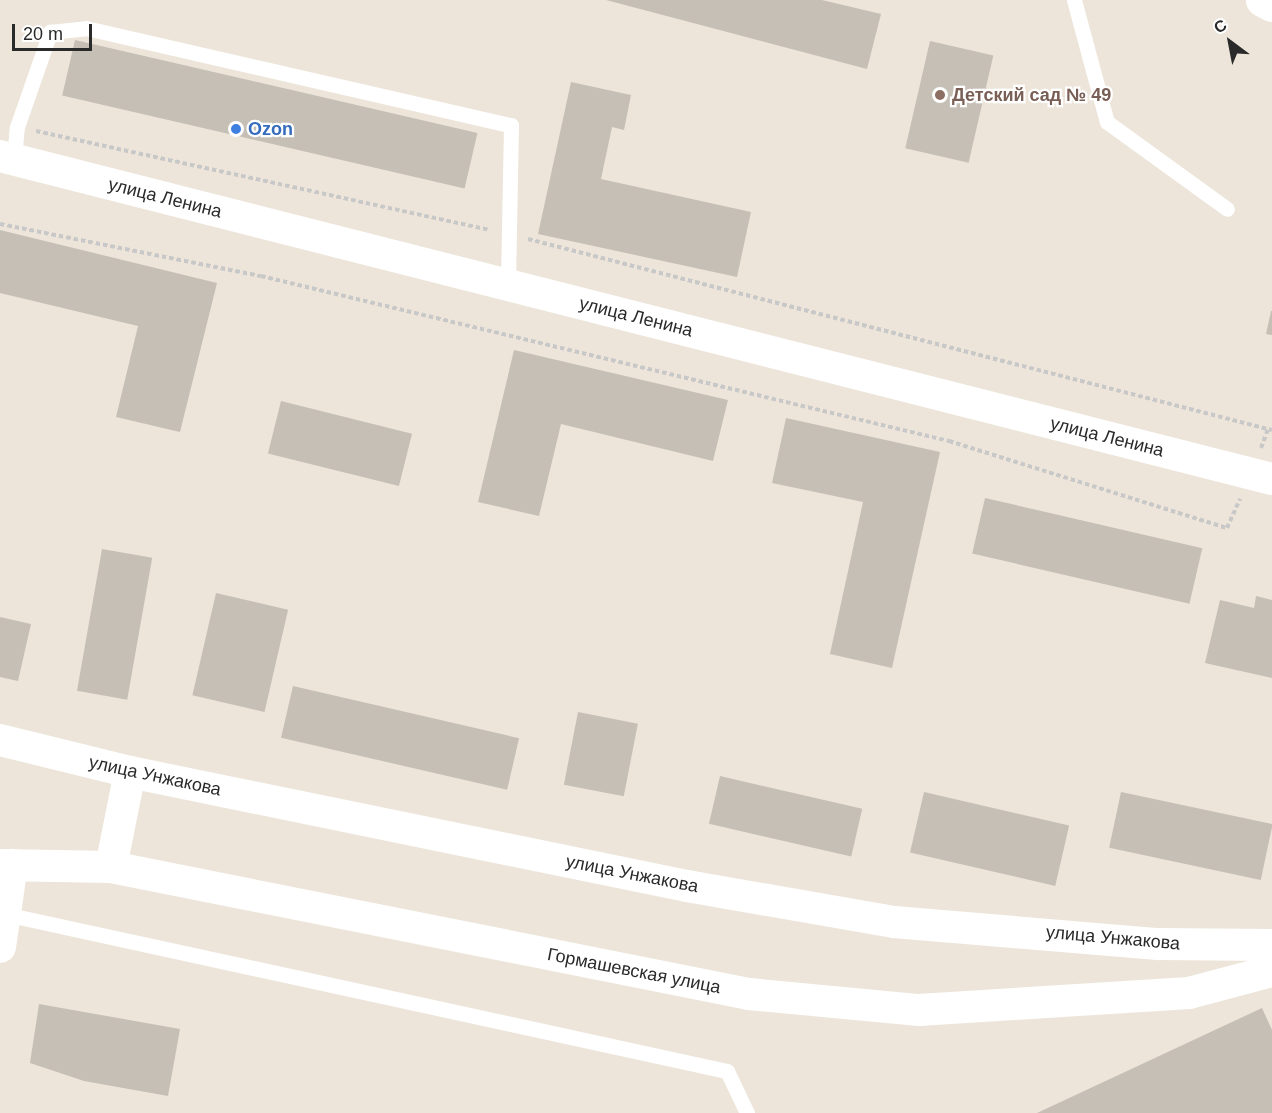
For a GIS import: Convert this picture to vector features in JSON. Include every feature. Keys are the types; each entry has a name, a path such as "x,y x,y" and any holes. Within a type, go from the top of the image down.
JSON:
{"main road":[{"path":"1262,0 1272,6"}],"street":[{"name":"улица Ленина","path":"7,158 1262,477"},
{"name":"улица Унжакова","path":"0,740 130,772 687,886 894,922 1158,944 1272,945"},
{"path":"111,867 130,772"},
{"path":"0,946 5,914 6,865"},
{"name":"Гормашевская улица","path":"6,865 111,867 749,994 919,1010 1189,993 1272,971"}],"lane":[{"path":"1074,0 1107,122 1227,209"},
{"path":"7,158 50,32 86,28 512,125 512,235 508,285"},
{"path":"5,914 727,1071 747,1113"}],"path":[{"path":"0,224 261,276 949,441 1227,528 1262,477 1270,430 512,235 17,127"}],"building":[{"path":"606,0 822,0 881,14 867,69"},
{"path":"75,40 477,133 465,188 62,96"},
{"path":"930,41 993,56 969,163 905,148"},
{"path":"571,82 631,95 624,130 612,127 601,179 751,212 737,277 538,234"},
{"path":"0,230 217,283 180,432 116,417 138,326 0,293"},
{"path":"1272,311 1272,335 1266,334"},
{"path":"514,350 728,400 713,461 561,424 539,516 478,502"},
{"path":"281,401 412,434 399,486 268,453"},
{"path":"786,418 940,452 892,668 830,654 863,502 772,483"},
{"path":"985,498 1202,548 1189,604 972,554"},
{"path":"102,549 152,558 127,700 77,691"},
{"path":"216,593 288,610 264,712 192,695"},
{"path":"1256,596 1272,600 1272,678 1205,663 1220,600 1254,608"},
{"path":"0,617 31,624 18,681 0,677"},
{"path":"293,686 519,738 507,790 281,738"},
{"path":"578,712 638,724 624,796 564,785"},
{"path":"720,776 862,809 851,857 709,824"},
{"path":"924,792 1069,826 1055,886 910,852"},
{"path":"1121,792 1272,824 1261,880 1109,848"},
{"path":"39,1004 180,1029 168,1096 84,1081 30,1063"},
{"path":"1262,1008 1272,1030 1272,1113 1037,1113"}],"place":[{"name":"Детский сад № 49","path":"940,95"},
{"name":"Ozon","path":"236,129"}]}
